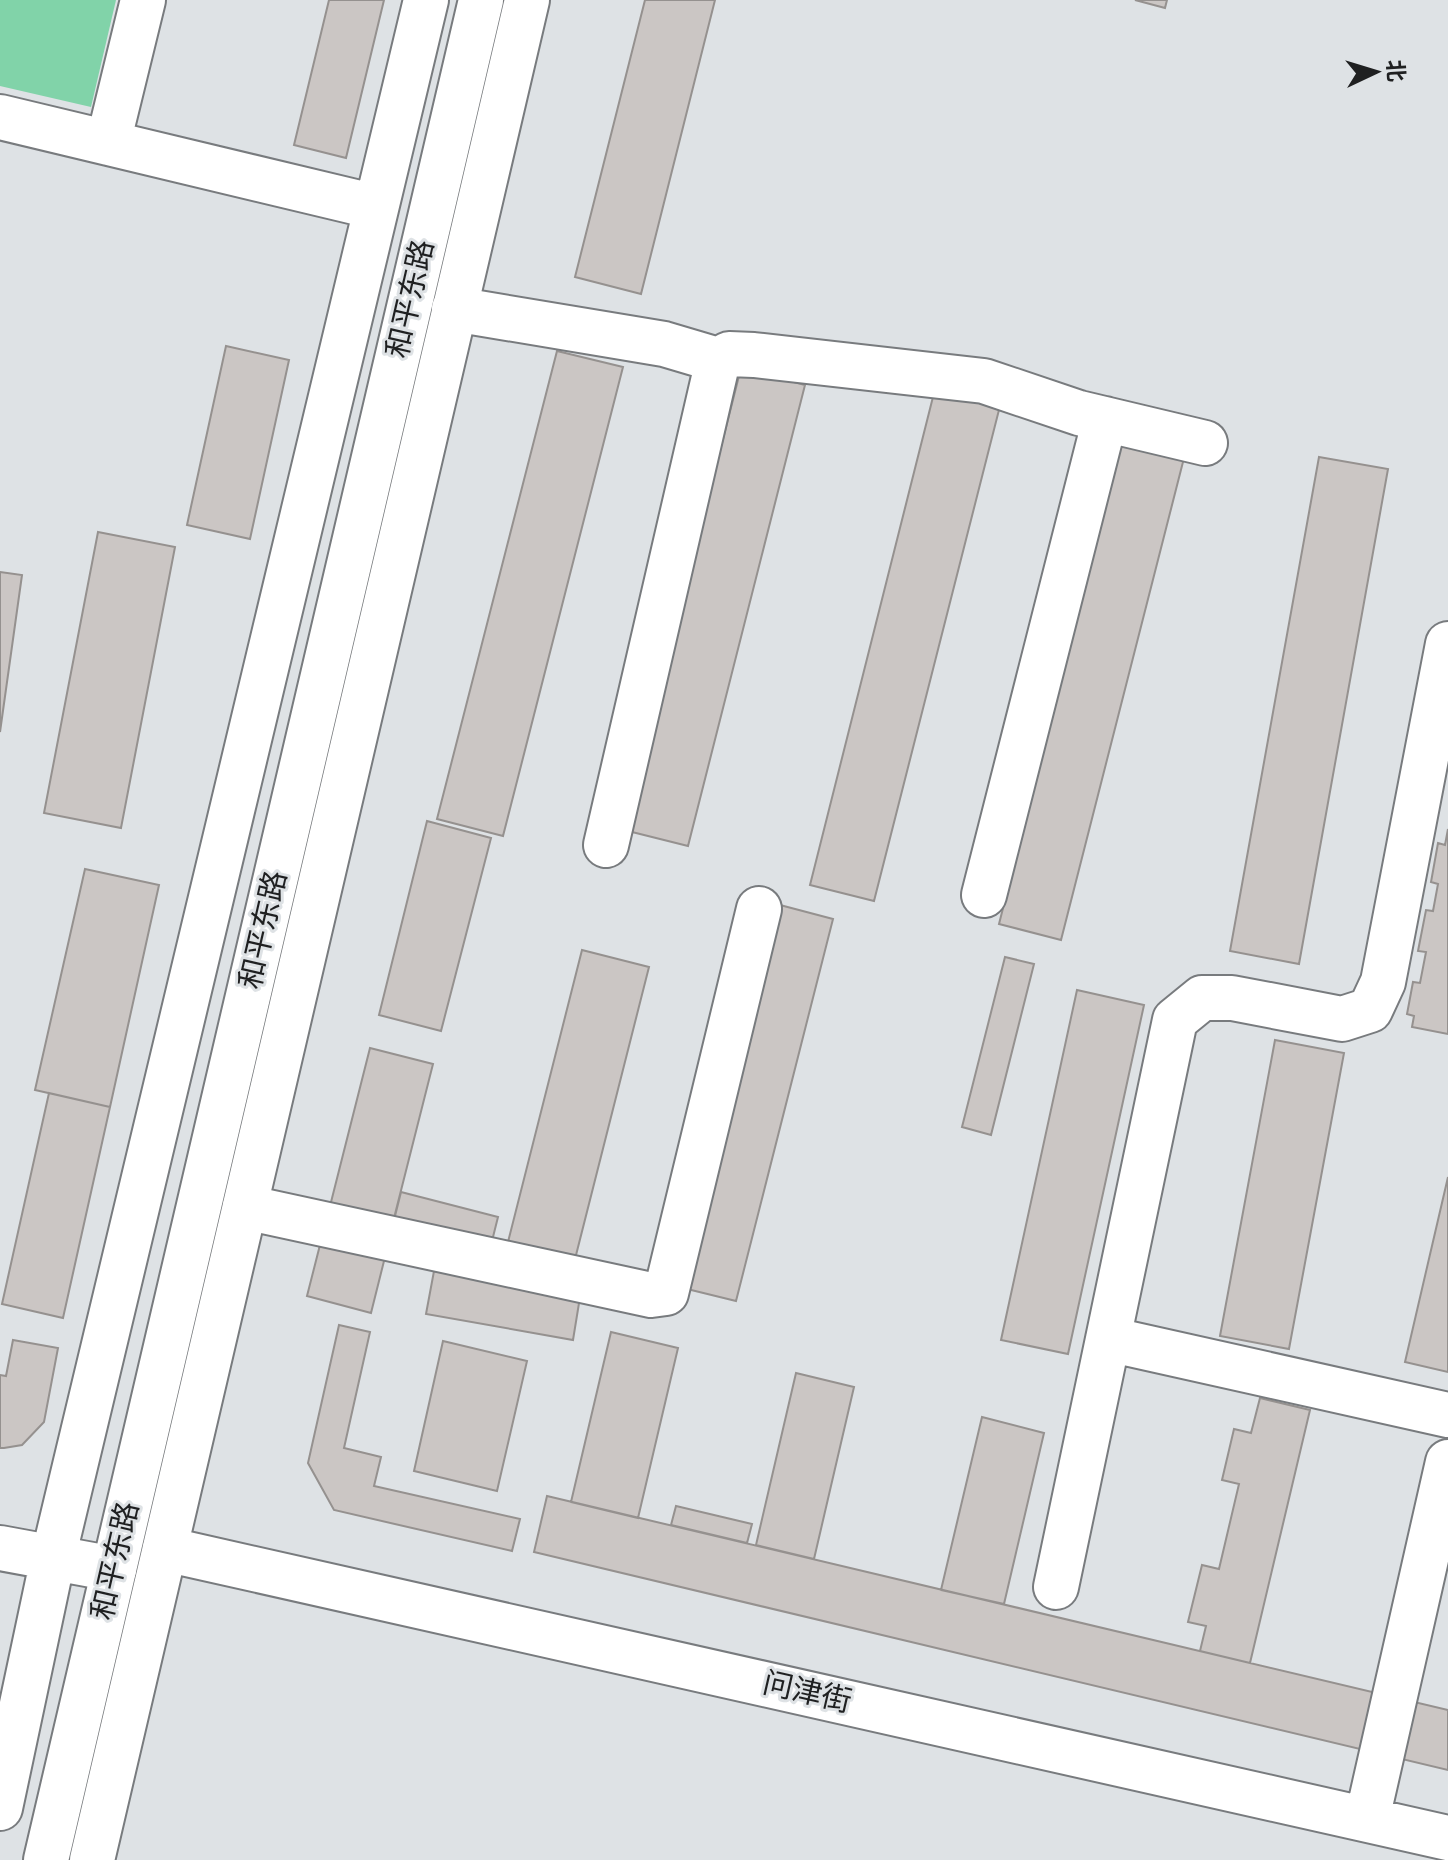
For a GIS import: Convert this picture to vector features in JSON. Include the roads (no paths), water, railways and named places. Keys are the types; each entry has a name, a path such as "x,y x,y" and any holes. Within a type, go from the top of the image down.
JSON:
{"main road":[{"path":"108,143 143,0"},
{"path":"0,1808 53,1558 426,0"},
{"name":"和平东路","path":"46,1860 481,0"},
{"name":"和平东路","path":"92,1860 527,0"},
{"path":"0,117 376,207"},
{"path":"454,309 664,344 718,360 729,354 754,355 984,381 1079,413 1205,443"},
{"path":"606,845 718,360"},
{"path":"984,895 1105,419"},
{"path":"1056,1587 1175,1020 1202,998 1232,998 1342,1019 1370,1010 1383,982 1448,644"},
{"path":"245,1207 651,1295 666,1293 759,909"},
{"path":"1108,1339 1448,1415"},
{"path":"1367,1819 1448,1462"},
{"path":"0,1548 114,1569"},
{"name":"问津街","path":"165,1549 1448,1838"}]}
